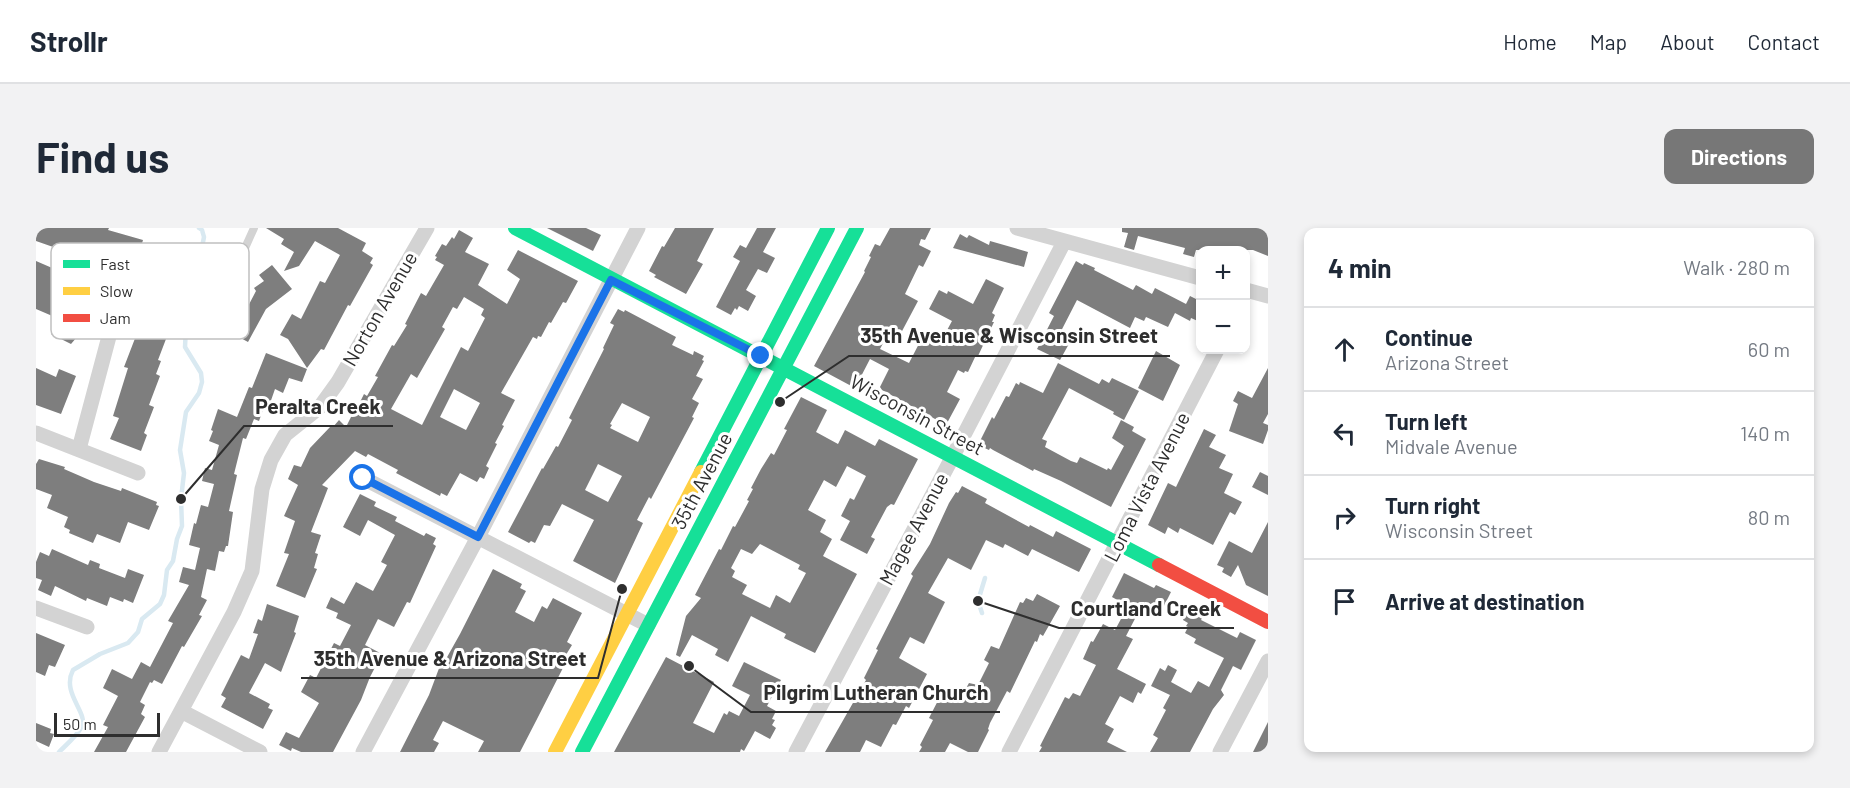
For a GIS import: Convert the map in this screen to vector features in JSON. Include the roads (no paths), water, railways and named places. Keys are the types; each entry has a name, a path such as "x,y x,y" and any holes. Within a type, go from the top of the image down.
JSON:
{"main road":[{"name":"Wisconsin Street","path":"515,228 1268,622"},
{"name":"35th Avenue","path":"557,747 828,228"},
{"name":"35th Avenue","path":"580,752 857,228"}],"street":[{"name":"Norton Avenue","path":"159,752 234,612 252,571 262,489 271,460 285,435 320,407 338,382 427,228"},
{"path":"363,752 478,537 638,228"},
{"path":"1017,228 1196,277"},
{"name":"Magee Avenue","path":"796,752 1064,242"},
{"path":"1250,293 1268,296"},
{"path":"79,449 108,339"},
{"name":"Loma Vista Avenue","path":"1009,752 1215,354"},
{"path":"36,432 138,473"},
{"path":"363,478 648,625"},
{"path":"36,608 87,627"},
{"path":"1220,752 1268,661"},
{"path":"181,711 260,752"},
{"path":"557,747 580,752"}],"lane":[{"path":"247,243 254,228"}],"waterway":[{"path":"199,228 204,237 203,243"},
{"path":"59,752 75,736 83,721 70,686 73,670 100,654 128,643 138,632 142,619 160,604 164,595 167,570 173,561 182,526 181,499 184,473 180,450 186,412 199,393 202,382 201,373 185,347 185,339"},
{"path":"982,613 978,601 985,578"}],"place":[{"name":"35th Avenue & Wisconsin Street","path":"780,402"},
{"name":"Peralta Creek","path":"181,499"},
{"name":"35th Avenue & Arizona Street","path":"622,589"},
{"name":"Courtland Creek","path":"978,601"},
{"name":"Pilgrim Lutheran Church","path":"689,666"}]}
